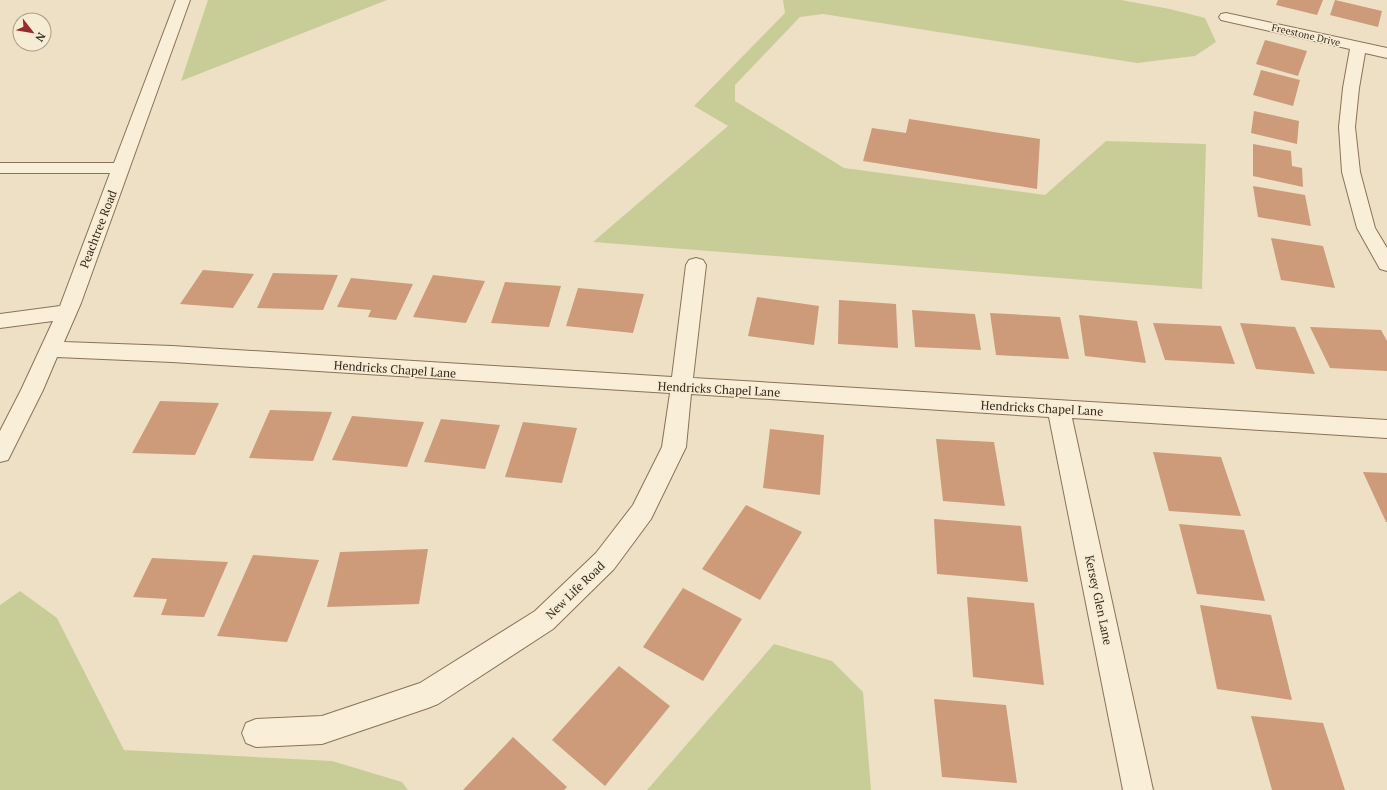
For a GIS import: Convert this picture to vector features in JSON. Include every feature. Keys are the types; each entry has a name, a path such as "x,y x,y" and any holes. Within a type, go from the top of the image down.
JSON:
{"street":[{"name":"Peachtree Road","path":"0,453 32,390 67,312 183,0"},
{"name":"Freestone Drive","path":"1226,16 1387,53"},
{"path":"1358,47 1351,88 1348,127 1351,172 1366,228 1387,264"},
{"path":"0,168 121,168"},
{"name":"New Life Road","path":"256,733 322,730 428,694 544,620 605,561 642,512 674,447 696,265"},
{"path":"0,321 67,312"},
{"name":"Hendricks Chapel Lane","path":"50,349 172,354 682,387 1387,429"},
{"name":"Kersey Glen Lane","path":"1059,410 1138,790"}],"green space":[{"path":"208,0 387,0 181,81"},
{"path":"783,0 1121,0 1170,9 1205,18 1216,42 1195,56 1137,63 823,14 800,17 735,85 735,101 844,168 1045,195 1106,141 1206,144 1202,289 593,242 728,126 694,106 785,13"},
{"path":"20,591 57,618 124,750 332,761 402,782 408,790 0,790 0,605"},
{"path":"774,644 832,661 863,692 871,790 647,790"}],"building":[{"path":"1278,0 1323,0 1317,15 1276,5"},
{"path":"1335,0 1382,11 1378,27 1330,15"},
{"path":"1265,40 1307,51 1298,76 1256,64"},
{"path":"1261,70 1300,80 1293,106 1253,95"},
{"path":"1254,111 1299,121 1297,144 1251,133"},
{"path":"909,119 1040,139 1037,189 863,161 872,128 906,133"},
{"path":"1253,144 1291,151 1292,166 1302,168 1303,187 1253,176"},
{"path":"1253,186 1305,195 1311,226 1258,217"},
{"path":"1271,238 1323,246 1335,288 1281,280"},
{"path":"203,270 254,274 233,308 180,304"},
{"path":"273,273 338,275 323,310 257,308"},
{"path":"433,275 485,281 466,323 413,317"},
{"path":"351,278 413,284 396,320 368,317 371,310 337,307"},
{"path":"505,282 561,286 549,327 491,323"},
{"path":"578,288 644,294 633,333 566,326"},
{"path":"757,297 819,306 814,345 748,336"},
{"path":"839,300 896,304 898,348 838,344"},
{"path":"912,310 975,314 981,350 915,347"},
{"path":"990,313 1060,317 1069,359 996,355"},
{"path":"1079,315 1137,321 1146,363 1085,356"},
{"path":"1153,323 1221,326 1235,364 1165,360"},
{"path":"1240,323 1295,327 1315,374 1256,369"},
{"path":"1310,327 1381,330 1387,341 1387,371 1330,368"},
{"path":"160,401 219,403 195,455 132,453"},
{"path":"270,410 332,412 313,461 249,458"},
{"path":"352,416 424,422 407,467 332,460"},
{"path":"441,419 500,425 485,469 424,462"},
{"path":"523,422 577,428 562,483 505,477"},
{"path":"770,429 824,435 820,495 763,488"},
{"path":"936,439 994,442 1005,506 943,501"},
{"path":"1153,452 1221,457 1241,516 1169,511"},
{"path":"1363,472 1387,473 1387,522 1386,522"},
{"path":"746,505 802,532 760,600 702,569"},
{"path":"934,519 1021,526 1028,582 937,574"},
{"path":"1179,524 1244,530 1265,601 1197,594"},
{"path":"428,549 419,604 327,607 340,552"},
{"path":"253,555 319,560 287,642 217,636"},
{"path":"152,558 228,562 204,617 161,615 167,599 133,597"},
{"path":"683,588 742,619 703,681 643,647"},
{"path":"967,597 1034,603 1044,685 973,677"},
{"path":"1200,605 1271,615 1292,700 1217,689"},
{"path":"619,666 670,706 605,786 552,740"},
{"path":"934,699 1006,705 1017,783 942,777"},
{"path":"1251,716 1323,723 1345,790 1272,790"},
{"path":"513,737 567,787 564,790 463,790"}]}
